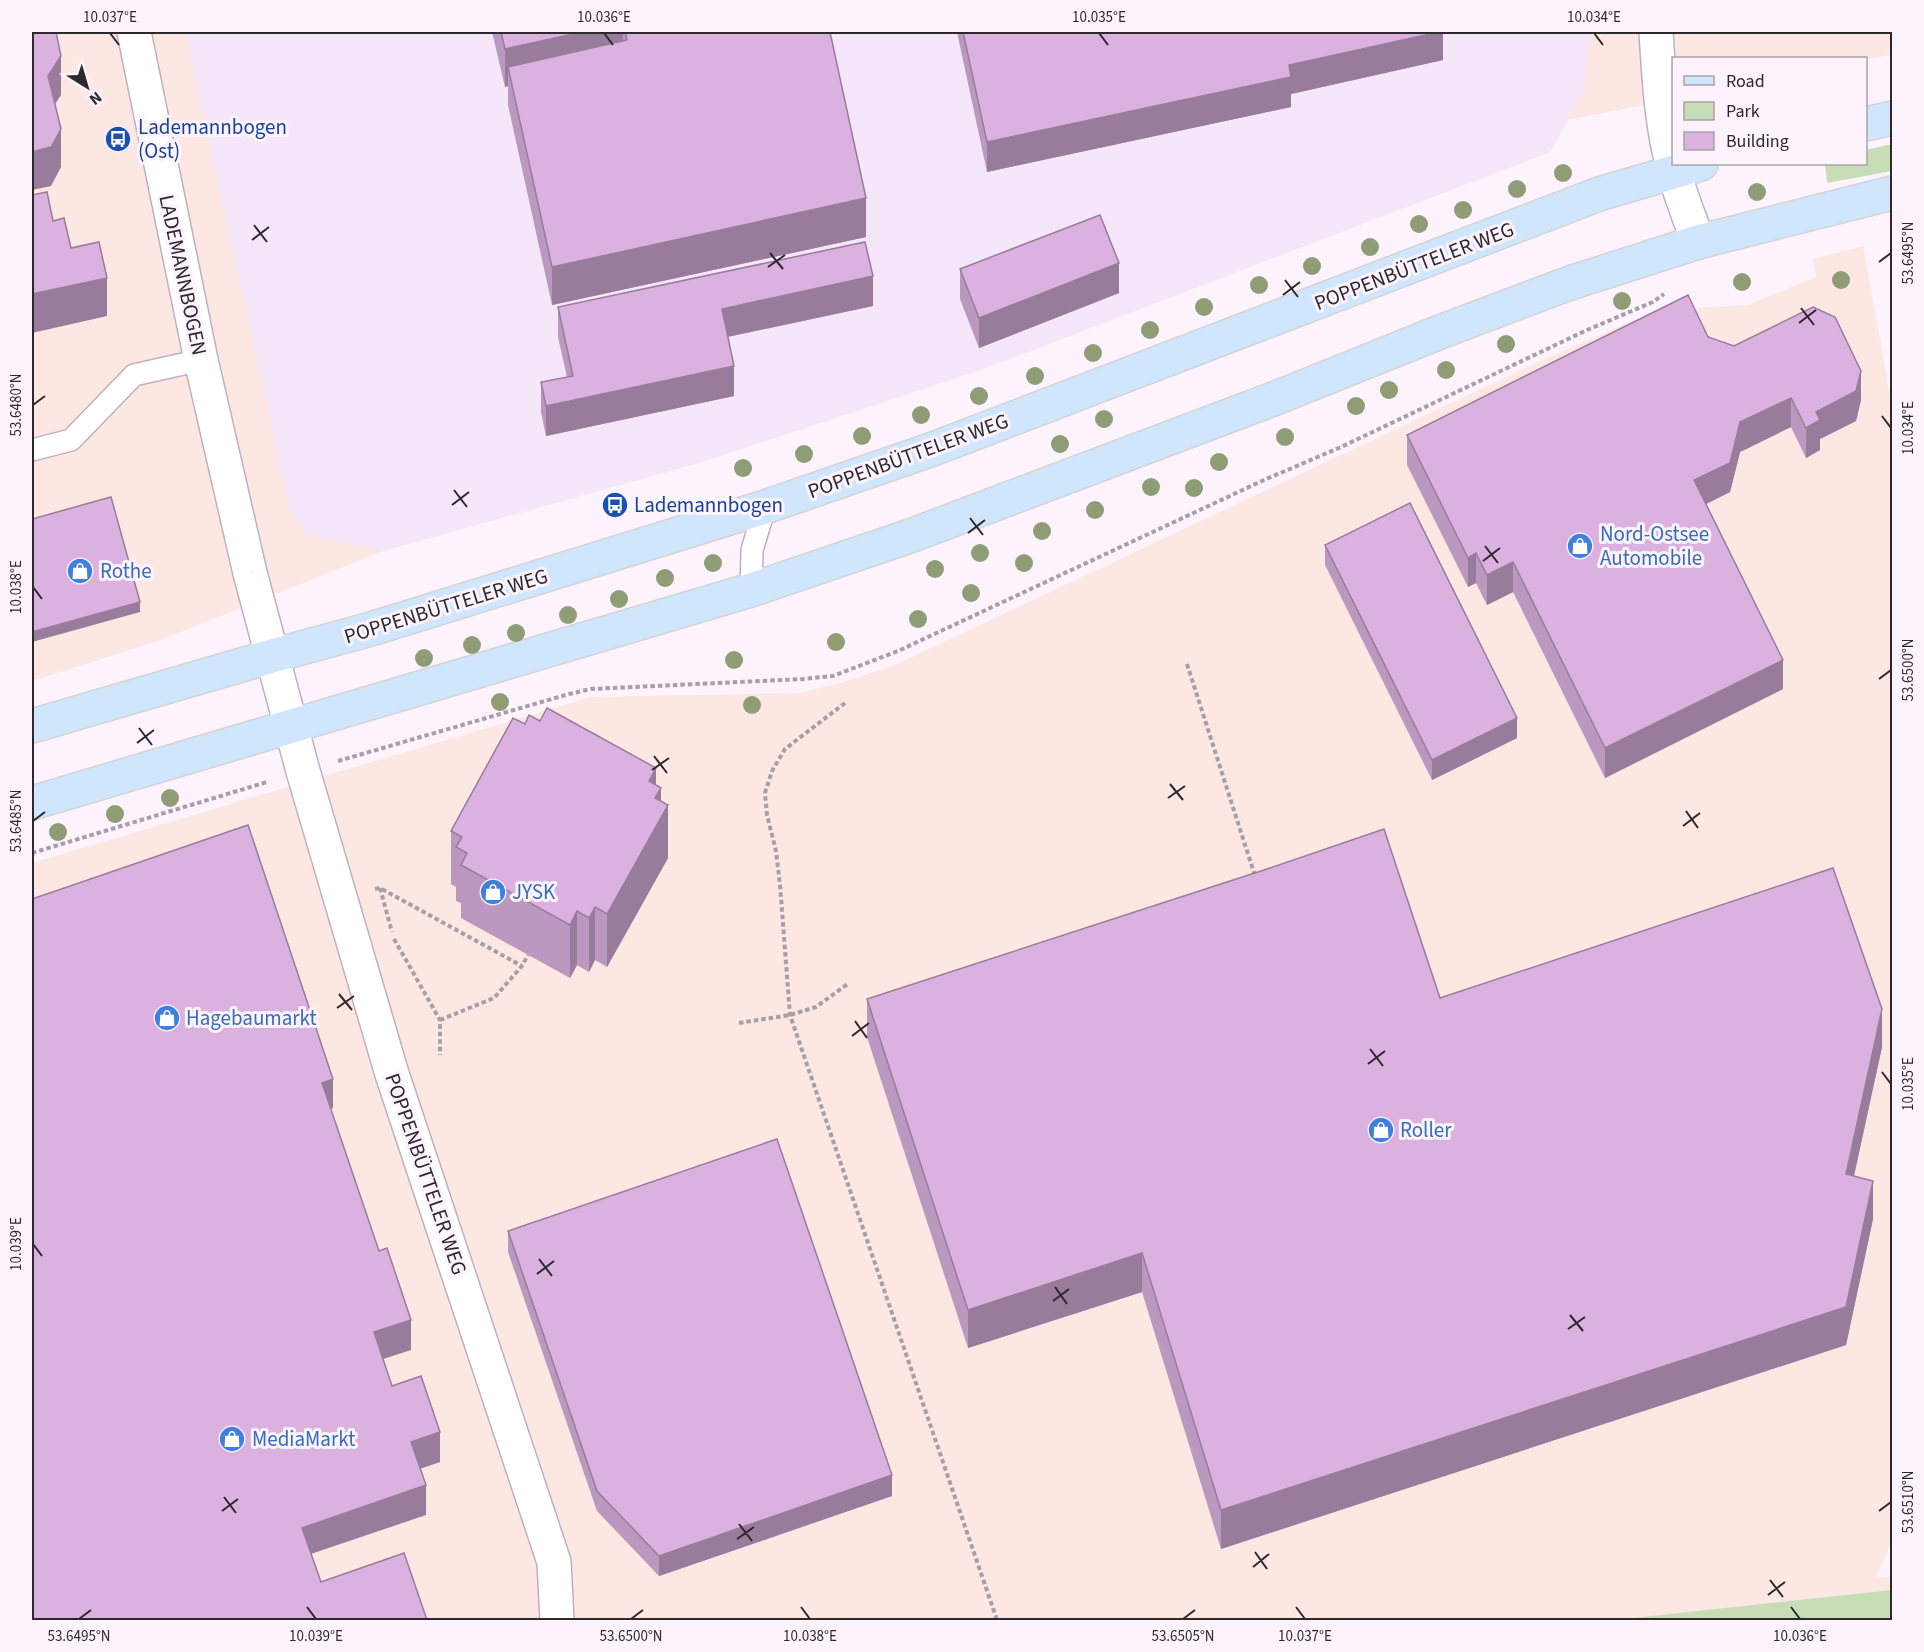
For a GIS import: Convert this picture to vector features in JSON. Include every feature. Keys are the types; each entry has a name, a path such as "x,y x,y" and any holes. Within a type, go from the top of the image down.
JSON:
{"main road":[{"path":"1867,124 1893,118"},
{"name":"POPPENBÜTTELER WEG","path":"32,726 394,623 765,507 944,445 1599,195 1688,167"},
{"path":"32,803 751,590 910,536 1281,396 1570,283 1698,242 1893,193"}],"street":[{"name":"LADEMANNBOGEN","path":"134,32 201,360 250,573 292,726"},
{"path":"1656,32 1660,93 1666,137 1672,145"},
{"path":"1688,167 1698,242"},
{"name":"POPPENBÜTTELER WEG","path":"292,726 339,898 392,1074 554,1562 557,1620"}],"lane":[{"path":"32,450 71,440 134,375 201,360"},
{"path":"751,590 752,550 765,507"}],"path":[{"path":"32,853 303,771 591,689 803,679 833,676 851,670 909,646 1253,485 1341,447 1587,330 1653,302"},
{"path":"1187,664 1256,877"},
{"path":"845,703 785,749 772,771 765,793 780,885 790,1015 997,1620"},
{"path":"380,888 395,942 440,1020 440,1055"},
{"path":"339,898 380,888 522,966"},
{"path":"440,1020 494,998 522,966 528,955"},
{"path":"739,1023 790,1015 816,1007 849,983"}],"shaded area":[{"path":"32,32 1892,32 1892,54 1867,60 1867,57 1672,57 1672,99 1568,120 1550,152 986,368 702,462 383,551 158,641 32,681"},
{"path":"185,32 1589,32 1585,88 1550,152 986,368 702,462 383,551 307,535 289,507"},
{"path":"1863,246 1892,406 1892,1541 1876,1577 1892,1577 1892,1590 1614,1620 32,1620 32,863 591,697 798,693 841,683 895,665 1532,365 1657,310 1748,305 1816,277 1813,259"}],"green space":[{"path":"1892,144 1892,171 1827,183 1825,165 1867,165 1867,150"},
{"path":"1892,1590 1892,1620 1614,1620"}],"building":[{"path":"32,32 56,32 61,56 48,76 61,129 51,147 32,152"},
{"path":"501,32 582,32 505,49"},
{"path":"625,32 830,32 866,198 552,267 508,67 627,40"},
{"path":"963,32 1439,32 1289,65 1291,77 987,142"},
{"path":"47,192 53,221 64,218 71,248 99,242 107,278 32,294 32,195"},
{"path":"1100,215 1119,263 979,318 960,269"},
{"path":"865,242 873,276 722,309 734,366 546,406 541,382 573,376 558,307"},
{"name":"Nord-Ostsee Automobile","path":"1688,295 1708,337 1734,346 1813,307 1835,317 1861,371 1856,391 1816,412 1820,420 1806,428 1791,398 1740,422 1730,463 1694,480 1783,660 1605,748 1513,562 1487,575 1476,553 1468,558 1407,435"},
{"name":"Rothe","path":"111,497 140,602 32,632 32,519"},
{"path":"1410,503 1517,718 1432,760 1325,545"},
{"path":"547,708 656,768 649,781 661,788 655,798 668,805 607,914 595,907 589,918 577,911 570,925 461,865 467,853 456,847 462,837 451,831 513,718 525,724 529,715 540,721"},
{"path":"248,825 333,1079 322,1083 379,1251 387,1248 411,1320 374,1332 392,1386 421,1376 440,1432 411,1442 426,1485 302,1528 321,1582 404,1553 427,1620 32,1620 32,899"},
{"name":"Roller","path":"1384,829 1440,998 1833,868 1882,1009 1846,1174 1873,1181 1846,1307 1221,1510 1142,1253 968,1310 867,999"},
{"path":"777,1139 892,1475 659,1556 597,1491 508,1231"}],"place":[{"name":"Lademannbogen (Ost)","path":"118,139"},
{"name":"Lademannbogen","path":"615,505"},
{"name":"Nord-Ostsee Automobile","path":"1580,546"},
{"name":"Rothe","path":"80,571"},
{"name":"JYSK","path":"493,892"},
{"name":"Hagebaumarkt","path":"167,1018"},
{"name":"Roller","path":"1381,1130"},
{"name":"MediaMarkt","path":"232,1439"}]}
